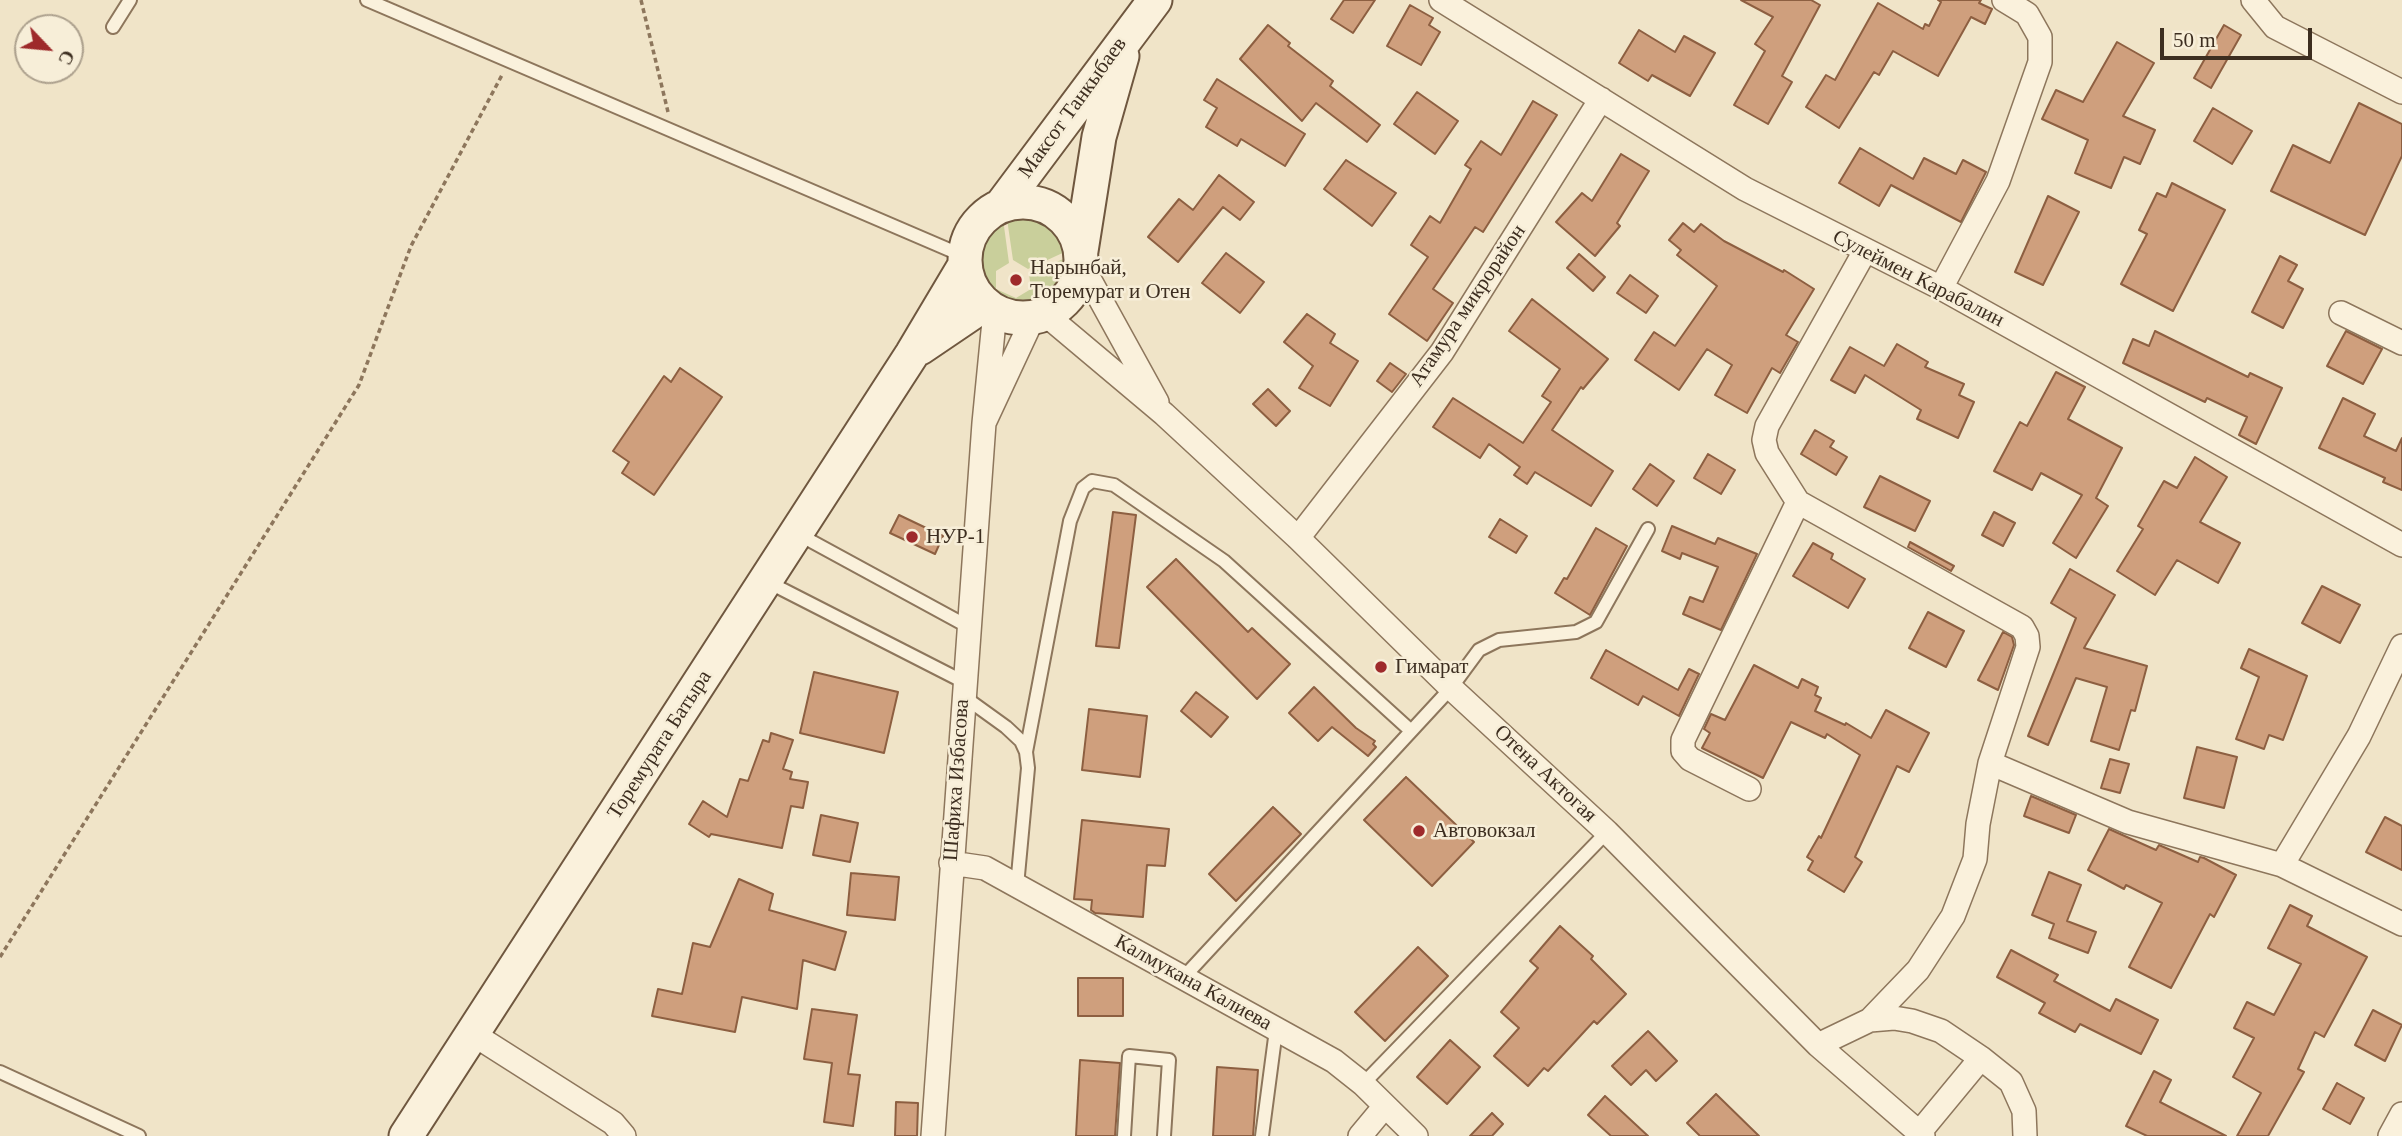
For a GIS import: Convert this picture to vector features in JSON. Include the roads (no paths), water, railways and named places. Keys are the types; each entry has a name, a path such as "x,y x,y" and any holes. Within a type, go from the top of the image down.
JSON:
{"street":[{"path":"1132,27 1155,0"},
{"name":"Сулеймен Карабалин","path":"1441,0 1745,189 1941,288 2402,545"},
{"path":"1941,288 1998,181 2040,62 2040,37 2026,14 2004,0"},
{"path":"2253,0 2275,27 2402,92"},
{"name":"Максот Танкыбаев","path":"1002,206 1132,27"},
{"name":"Максот Танкыбаев","path":"1081,257 1107,102 1132,27"},
{"name":"Атамура микрорайон","path":"1298,538 1442,352 1601,99"},
{"path":"1027,202 1052,209 1071,227 1081,257 1079,277 1067,299 1039,316 1007,316 990,307 970,282 965,261 969,239 980,221 1002,206 1027,202"},
{"path":"1818,1045 1870,1020 1918,970 1953,916 1975,859 1978,824 1990,763 2028,647 2027,636 2022,627 1798,502 1767,453 1764,440 1767,426 1865,251"},
{"name":"Отена Актогая","path":"1081,257 1164,414"},
{"name":"Торемурата Батыра","path":"406,1136 912,354 965,261"},
{"path":"912,354 990,307"},
{"name":"Шафиха Избасова","path":"933,1136 990,307"},
{"path":"2341,313 2402,343"},
{"path":"984,423 1039,316"},
{"name":"Отена Актогая","path":"1039,316 1164,414 1298,538 1451,688 1607,832 1818,1045 1921,1134"},
{"path":"1749,789 1690,759 1683,751 1683,740 1798,502"},
{"path":"2282,865 2359,736 2402,646"},
{"path":"1990,763 2128,822 2282,865 2402,924"},
{"name":"Калмукана Калиева","path":"951,863 985,868 1334,1061 1363,1084 1416,1136"},
{"path":"1870,1020 1894,1018 1912,1021 1941,1031 1982,1058 2011,1082 2024,1111 2025,1136"},
{"path":"473,1034 613,1123 624,1136"},
{"path":"1921,1134 1982,1058"},
{"path":"1360,1136 1385,1106"},
{"path":"2390,1136 2402,1114"}],"lane":[{"path":"113,27 130,0"},
{"path":"367,0 673,131 965,261"},
{"path":"1017,886 1025,809 1026,752 1070,521 1083,488 1092,481 1114,485 1224,561 1410,730"},
{"path":"1183,978 1451,688 1479,650 1499,640 1576,632 1596,622 1648,529"},
{"path":"797,533 967,626"},
{"path":"766,581 963,689 1021,741 1026,752"},
{"path":"1363,1084 1607,832"},
{"path":"1262,1136 1276,1030"},
{"path":"1124,1136 1129,1056 1169,1060 1164,1136"},
{"path":"0,1072 139,1136"}],"place":[{"name":"Нарынбай, Торемурат и Отен","path":"1016,280"},
{"name":"НУР-1","path":"912,537"},
{"name":"Гимарат","path":"1381,667"},
{"name":"Автовокзал","path":"1419,831"}]}
